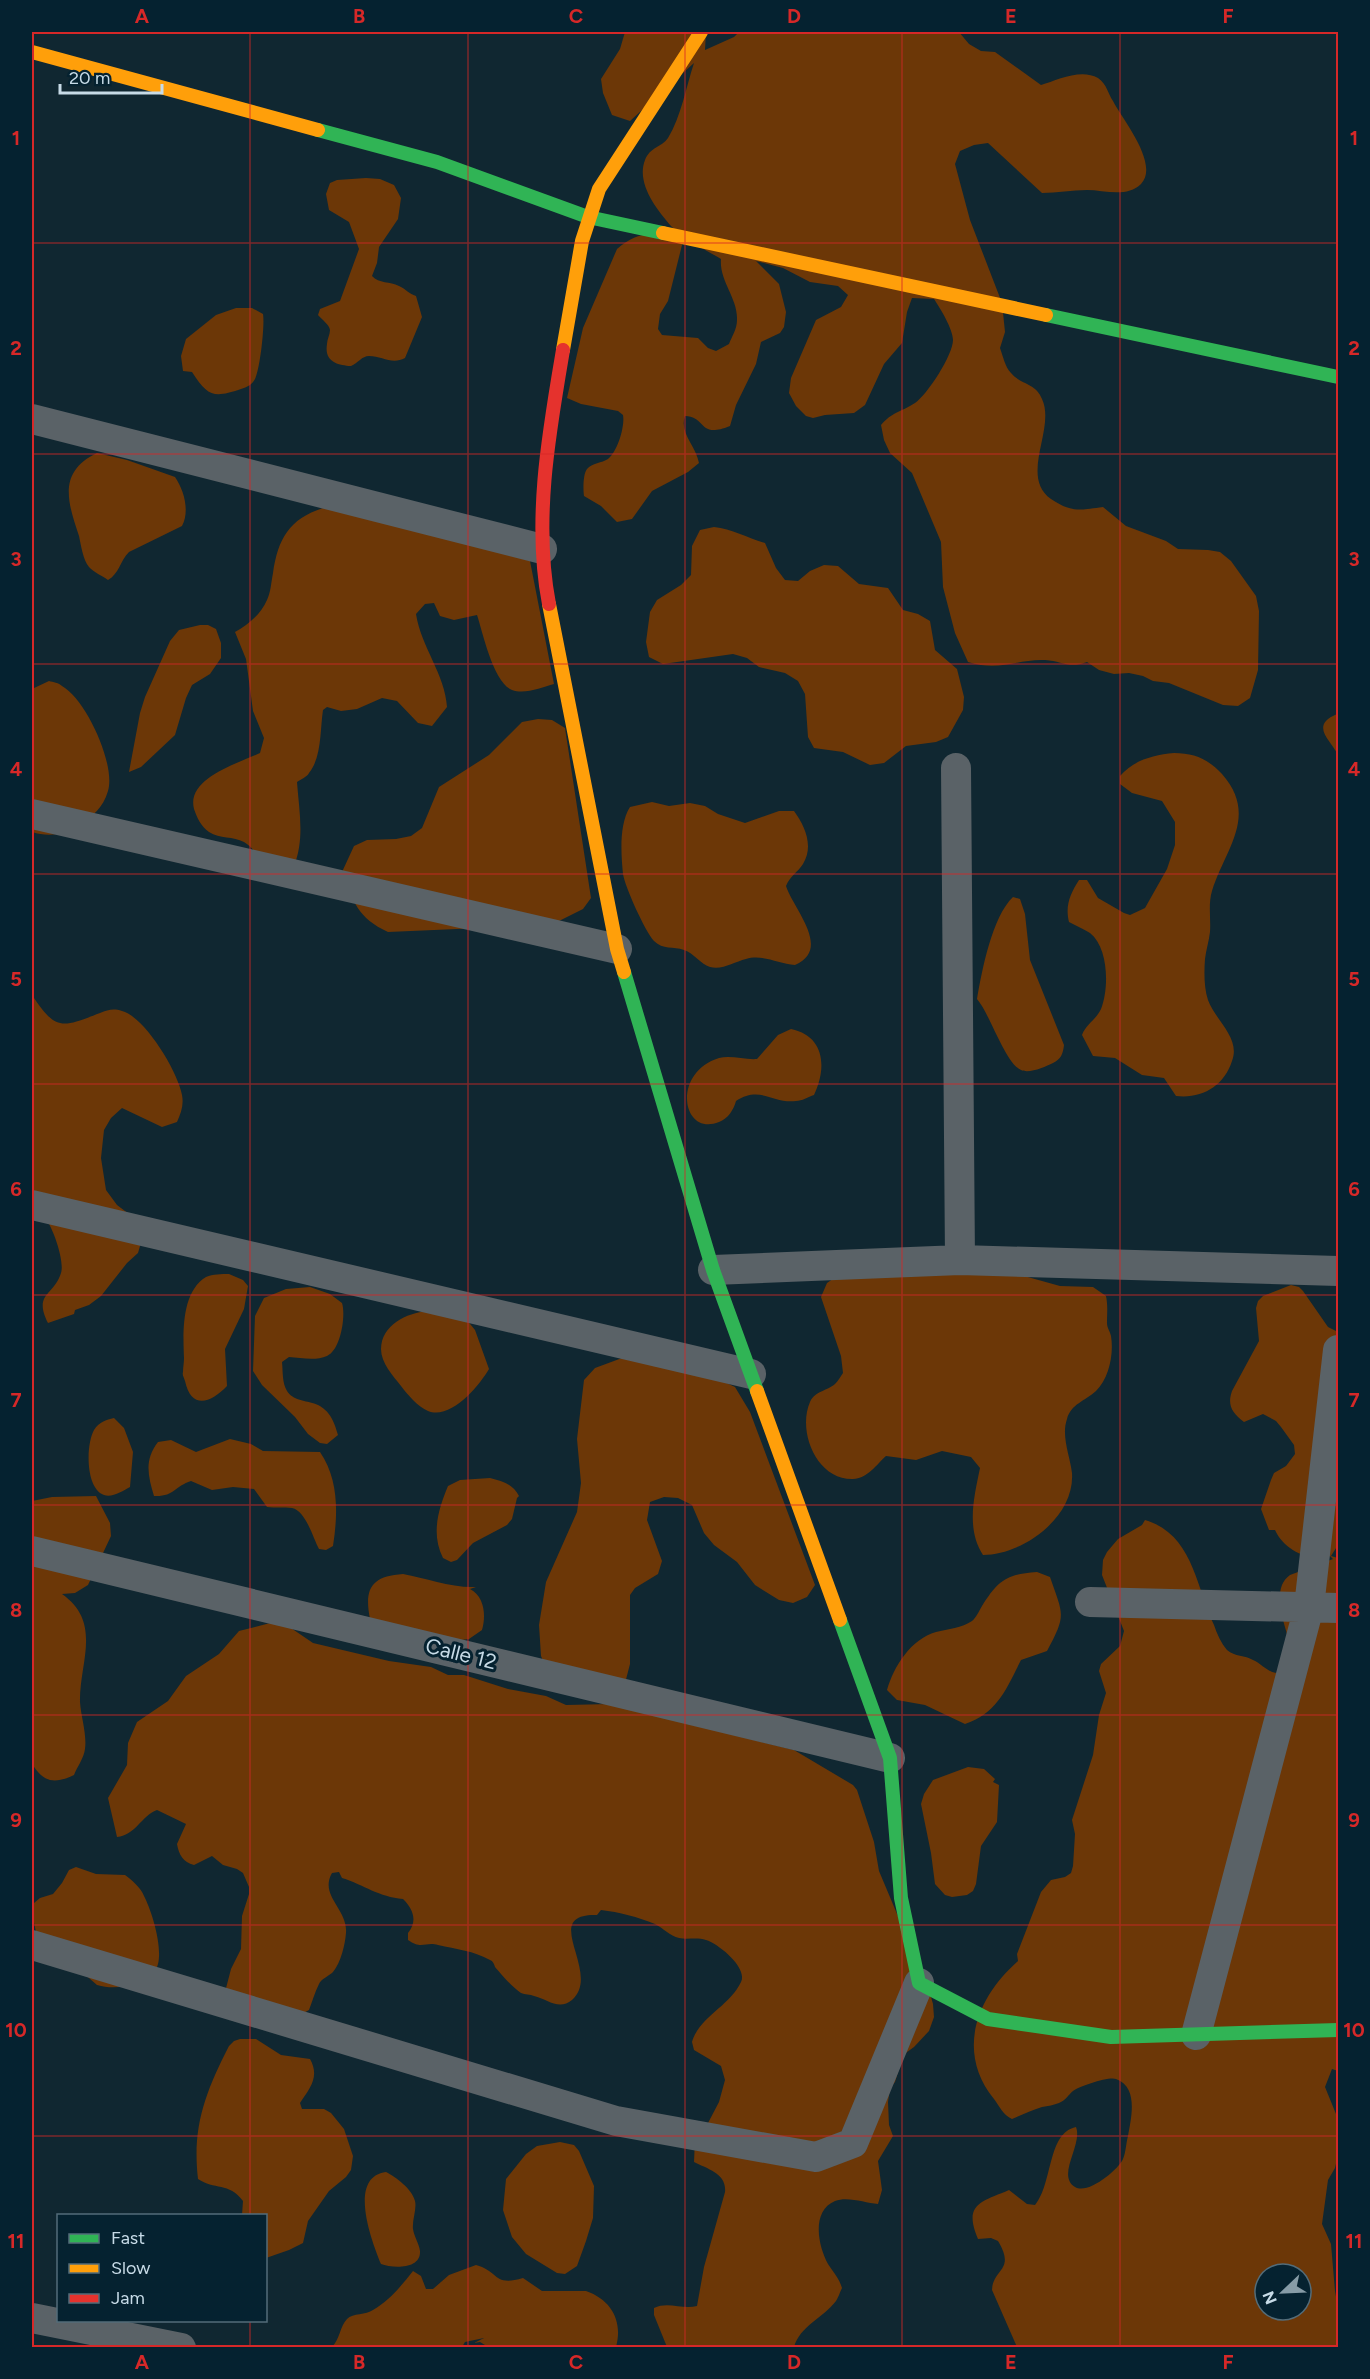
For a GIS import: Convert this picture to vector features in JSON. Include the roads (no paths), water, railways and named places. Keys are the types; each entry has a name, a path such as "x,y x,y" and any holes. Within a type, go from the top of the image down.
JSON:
{"street":[{"path":"32,1945 616,2121 816,2157 853,2143 919,1983 901,1898 890,1758 713,1270 617,949 546,586 542,549 549,445 582,241 588,217 599,189 701,32"},
{"path":"32,52 437,162 588,217 1338,377"},
{"path":"32,419 542,549"},
{"path":"956,768 960,1260"},
{"path":"32,814 617,949"},
{"path":"32,1205 752,1374"},
{"path":"713,1270 960,1260 1338,1271"},
{"path":"1196,2035 1309,1607 1338,1350"},
{"name":"Calle 12","path":"32,1551 890,1758"},
{"path":"1090,1602 1338,1608"},
{"path":"919,1983 988,2019 1111,2037 1338,2030"},
{"path":"32,2318 181,2348"}]}
